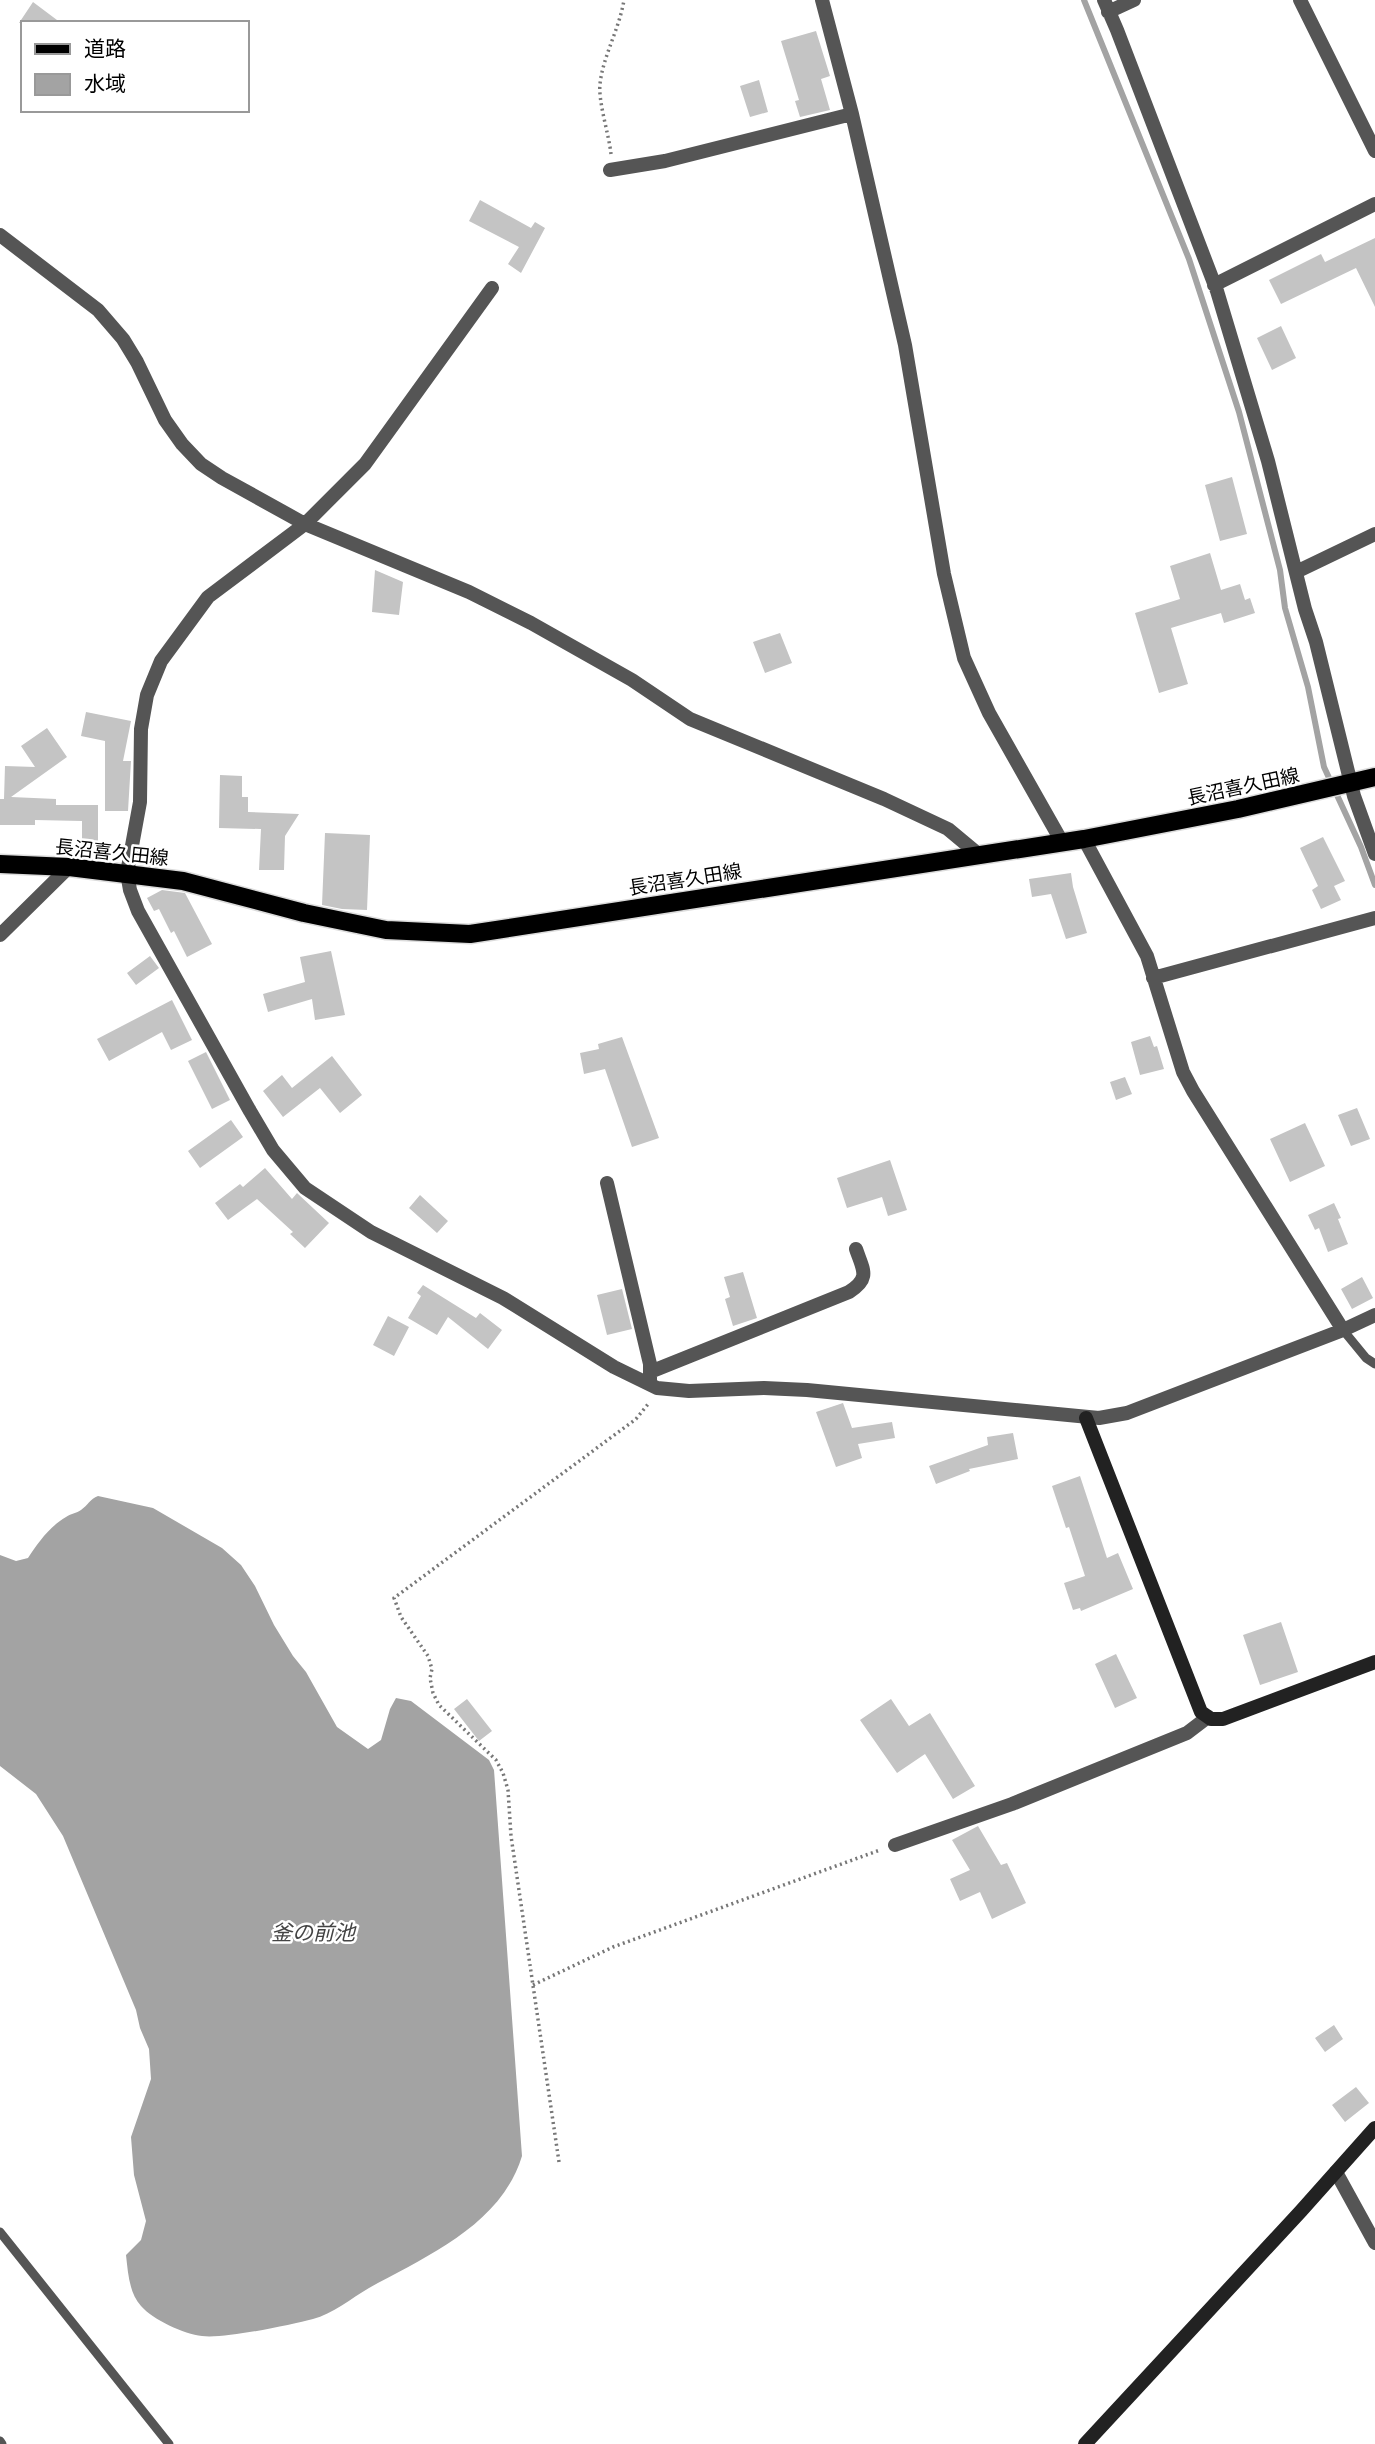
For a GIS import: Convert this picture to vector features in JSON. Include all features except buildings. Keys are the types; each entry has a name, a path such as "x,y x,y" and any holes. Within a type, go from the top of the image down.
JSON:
{"main road":[{"name":"長沼喜久田線","path":"0,864 69,867 183,881 304,913 386,930 470,934 1084,839 1238,809 1375,777"}],"street":[{"path":"822,0 852,114 905,345 939,547 964,658 989,713 1062,842"},
{"path":"1133,0 1106,6 1122,41 1214,285 1268,461 1351,783 1375,854"},
{"path":"1300,0 1375,151"},
{"path":"610,170 665,161 852,114"},
{"path":"1214,285 1375,204"},
{"path":"0,236 108,320 123,338 165,420 182,444 201,464 222,478 305,524 469,592 531,623 632,680 691,719 948,829 978,854"},
{"path":"492,288 365,464 305,524 208,597 161,661 146,695 141,729 140,802 127,873 130,890 138,911 250,1111 273,1150 305,1188 371,1232 503,1298 614,1367 652,1382 689,1391 764,1388 807,1390 1099,1419 1127,1413 1343,1330 1375,1315"},
{"path":"1296,572 1375,534"},
{"path":"1084,839 1141,943 1183,1072 1193,1091 1343,1330"},
{"path":"0,935 69,867"},
{"path":"1153,978 1375,918"},
{"path":"607,1183 652,1382"},
{"path":"652,1382 849,1292 858,1286 863,1277 856,1249"},
{"path":"1086,1418 1202,1712 1211,1719 1223,1719 1375,1662"},
{"path":"895,1845 1012,1804 1188,1733 1208,1717"},
{"path":"1085,2444 1375,2128"},
{"path":"1336,2172 1375,2243"}],"lane":[{"path":"1343,1330 1366,1358 1375,1364"},
{"path":"0,2231 169,2444"}],"path":[{"path":"610,170 610,143 599,88 602,68 620,23 624,0"},
{"path":"559,2162 511,1836 508,1790 496,1760 439,1705 433,1693 430,1678 432,1669 428,1656 401,1617 394,1598 636,1419 652,1382"},
{"path":"533,1985 613,1947 895,1845"}],"water":[{"name":"釜の前池","path":"98,1496 153,1508 222,1548 241,1565 255,1586 274,1625 306,1672 337,1727 368,1749 381,1740 396,1698 411,1701 489,1760 494,1770 522,2156 512,2180 480,2220 437,2250 335,2310 313,2319 241,2334 195,2335 169,2326 146,2311 137,2301 130,2282 126,2255 141,2240 146,2221 134,2175 131,2137 151,2079 149,2049 136,2010 63,1836 36,1794 0,1766 0,1555 16,1561 28,1558 54,1526"}],"waterway":[{"path":"1084,0 1189,259 1239,412 1280,570 1285,608 1308,687 1324,767 1361,847 1375,885"}]}
